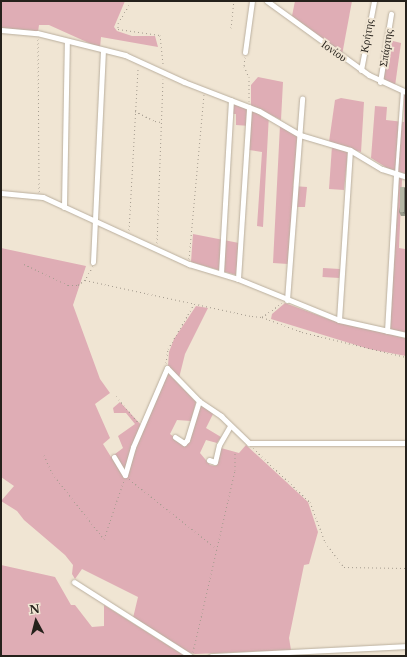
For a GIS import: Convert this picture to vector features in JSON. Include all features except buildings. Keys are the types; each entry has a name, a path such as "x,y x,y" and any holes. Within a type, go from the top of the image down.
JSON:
{"street":[{"path":"245,52 252,1"},
{"name":"Ιονίου","path":"267,1 361,70 380,82 404,92"},
{"name":"Κρήτης","path":"361,70 374,1"},
{"name":"Σπάρτης","path":"380,82 391,14"},
{"path":"1,30 37,33 139,61 205,90 249,107 300,135 350,150 396,174 406,177"},
{"path":"64,207 67,41"},
{"path":"93,262 103,50"},
{"path":"287,300 302,99"},
{"path":"221,273 231,100"},
{"path":"238,279 249,107"},
{"path":"338,320 350,150"},
{"path":"387,331 396,174"},
{"path":"1,193 39,196 189,264 238,279 338,320 406,335"},
{"path":"125,475 142,425 167,368 199,401 249,443 406,443"},
{"path":"175,437 184,443 187,440 199,401"},
{"path":"209,460 215,462 219,445 230,426"},
{"path":"114,457 125,475"},
{"path":"74,582 191,656"},
{"path":"210,656 406,646"}],"lane":[{"path":"396,174 404,92"}],"path":[{"path":"231,28 234,1"},
{"path":"129,5 118,23 118,29 160,35 163,72 162,122 156,208 158,251"},
{"path":"37,33 39,196"},
{"path":"245,52 244,66 249,77 249,107"},
{"path":"128,237 132,202 135,111 139,61"},
{"path":"189,264 205,90"},
{"path":"135,111 155,122 162,122"},
{"path":"24,264 68,285 78,285 85,280 92,268 93,262"},
{"path":"85,280 262,317 302,332 406,358"},
{"path":"262,317 287,300"},
{"path":"167,368 168,349 194,304"},
{"path":"116,396 142,425"},
{"path":"249,443 310,502 326,542 344,567 406,568"},
{"path":"191,656 237,464 235,452"},
{"path":"44,454 52,473 104,539 125,475 217,550"}],"shaded area":[{"path":"1,1 125,1 114,27 117,31 132,36 155,36 158,47 101,37 100,48 49,25 39,25 38,32 1,29"},
{"path":"295,1 352,1 342,55 292,16"},
{"path":"389,40 401,43 395,86 382,79"},
{"path":"258,77 283,82 281,120 269,114 263,227 257,226 262,152 249,150 250,126 236,125 236,114 232,114 233,104 251,110 251,85"},
{"path":"404,94 406,94 406,174 387,168 371,158 375,106 387,107 386,120 404,122"},
{"path":"341,98 364,102 361,152 329,142 335,100"},
{"path":"280,125 298,137 293,186 307,187 305,207 292,207 288,264 273,263"},
{"path":"332,146 348,152 344,190 329,189"},
{"path":"398,177 402,179 399,248 405,249 406,227 406,333 390,329"},
{"path":"193,234 239,243 236,275 191,262"},
{"path":"1,248 86,266 73,305 100,379 110,393 95,404 110,438 103,444 111,457 123,448 118,436 135,424 126,413 114,413 113,408 120,402 143,427 168,373 196,402 191,421 177,420 170,434 183,444 201,405 214,412 206,428 221,437 217,443 206,440 200,453 210,465 216,466 221,448 239,453 246,445 308,502 318,532 309,564 304,565 289,638 291,650 195,654 187,652 133,618 138,597 82,569 75,579 72,574 73,565 65,555 24,520 17,511 1,501 14,486 1,477"},
{"path":"323,268 340,269 340,278 323,277"},
{"path":"285,303 331,320 406,338 406,356 369,349 271,319 272,314"},
{"path":"196,306 208,308 185,354 179,378 168,366 169,352 174,339"},
{"path":"1,565 55,577 71,605 75,605 92,627 104,626 104,605 185,656 1,656"}]}
